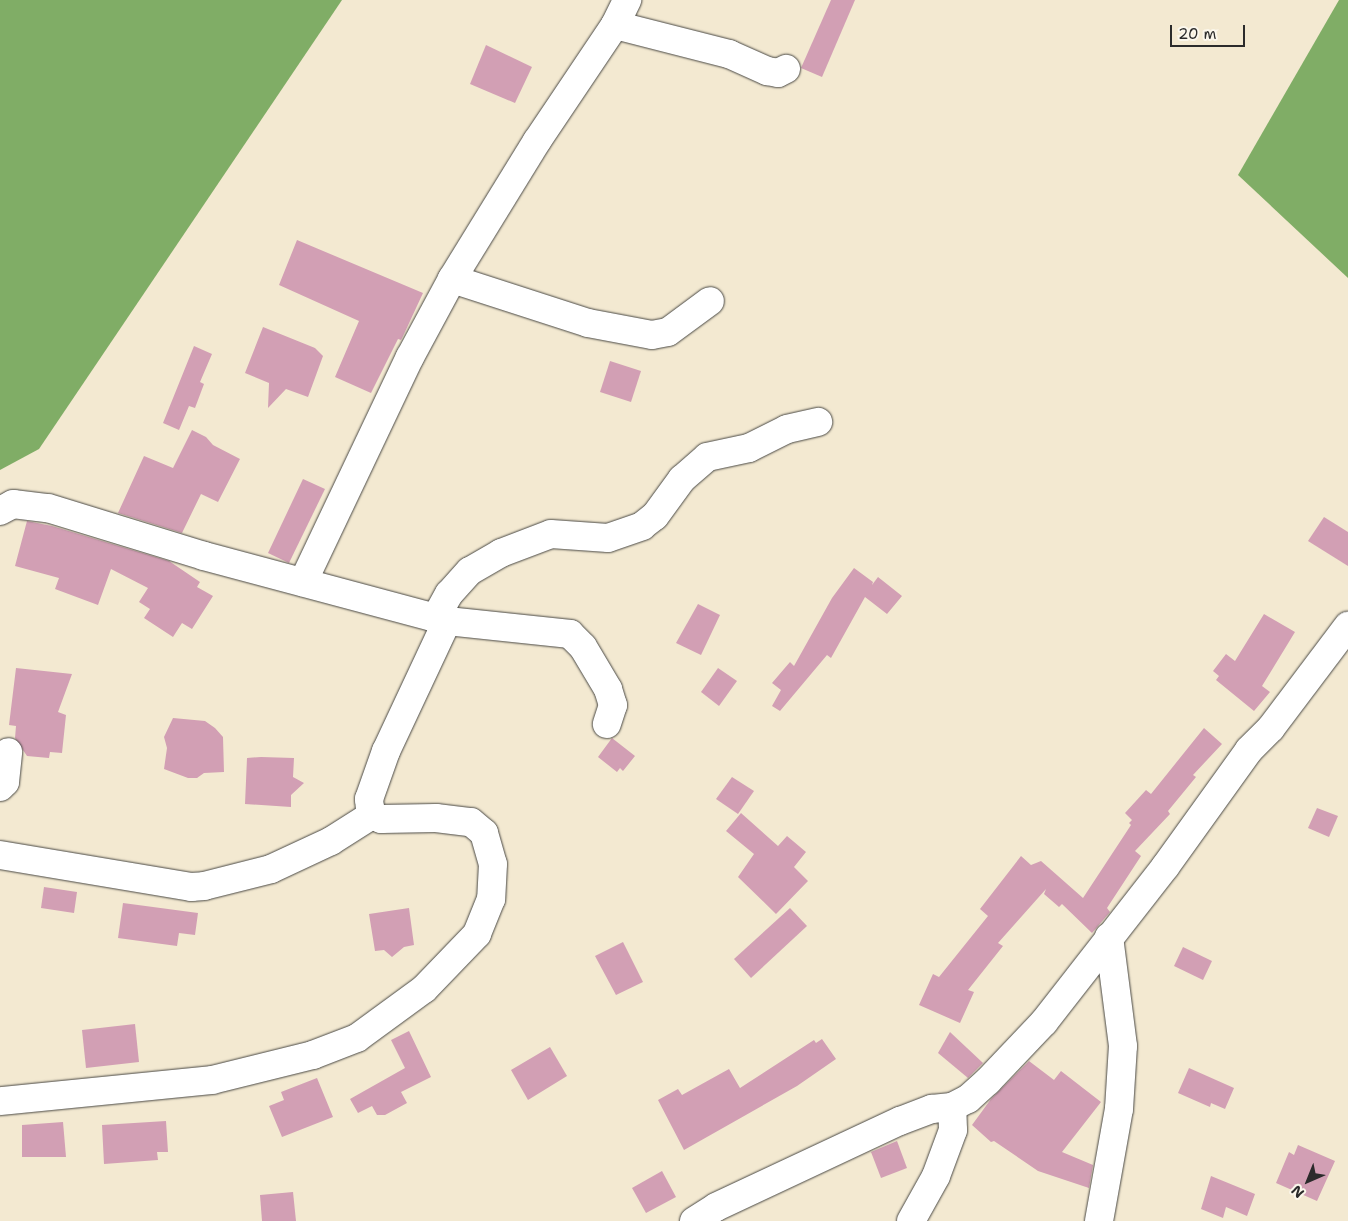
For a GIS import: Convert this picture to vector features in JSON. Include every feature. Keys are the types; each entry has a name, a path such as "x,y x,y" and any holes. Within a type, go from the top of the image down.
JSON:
{"street":[{"path":"302,582 410,357 452,279 537,141 615,25 627,0"},
{"path":"615,25 729,54 767,71 778,73 786,69"},
{"path":"452,279 588,323 652,335 668,332 710,301"},
{"path":"372,815 369,799 386,751 441,620 449,594 470,571 500,553 551,534 608,538 642,526 655,516 682,479 707,457 749,448 787,429 818,422"},
{"path":"0,511 13,504 40,506 441,620 570,634 583,647 608,689 613,705 607,724"},
{"path":"694,1221 749,1191 900,1121 932,1109 952,1107 968,1099 1005,1066 1056,1007 1165,867 1249,750 1271,728 1348,626"},
{"path":"0,787 5,782 8,752"},
{"path":"0,855 190,887 204,886 271,869 331,840 372,815 393,821 456,818 471,822 484,833 493,864 491,899 477,934 460,955 424,989 357,1038 313,1055 212,1080 0,1101"},
{"path":"1099,1221 1119,1109 1123,1046 1109,937"},
{"path":"911,1221 936,1176 953,1130 952,1107"}],"green space":[{"path":"0,0 342,0 39,449 0,470"},
{"path":"1339,0 1348,0 1348,278 1238,175"}],"building":[{"path":"831,0 855,0 822,77 801,68"},
{"path":"486,45 532,67 515,103 470,84"},
{"path":"297,240 423,293 401,340 398,339 371,393 335,377 359,321 279,285"},
{"path":"263,327 315,348 323,356 308,397 286,389 268,408 269,383 245,373"},
{"path":"194,346 212,354 200,382 204,384 195,408 189,406 179,430 163,423"},
{"path":"610,361 641,371 631,402 600,392"},
{"path":"192,430 206,437 213,445 240,459 218,502 201,494 182,533 118,513 144,456 173,468"},
{"path":"303,479 325,489 289,563 268,553"},
{"path":"1324,517 1348,532 1348,566 1308,541"},
{"path":"27,521 52,526 169,561 200,582 197,587 213,596 192,629 182,623 173,637 144,618 150,609 139,602 148,588 111,569 98,605 55,589 59,578 15,566"},
{"path":"854,568 873,582 872,585 878,577 902,596 887,614 865,597 831,658 827,655 780,711 772,706 781,690 772,683 790,662 794,666 832,598"},
{"path":"698,604 720,615 701,655 676,643"},
{"path":"1264,614 1295,632 1262,686 1270,692 1254,711 1216,680 1219,676 1213,671 1226,654 1235,661"},
{"path":"16,668 72,674 58,712 66,715 62,753 50,752 49,758 27,756 15,738 16,726 9,725"},
{"path":"718,668 737,681 719,706 701,692"},
{"path":"173,718 205,721 215,728 223,737 224,772 204,773 197,778 188,778 164,769 167,748 164,737"},
{"path":"1204,728 1222,744 1193,775 1196,777 1168,811 1170,814 1135,851 1141,856 1107,908 1110,912 1092,933 1062,904 1059,907 1044,894 1046,889 998,943 1003,946 968,990 974,992 960,1023 919,1005 933,974 939,977 988,916 980,909 1021,856 1031,865 1041,861 1083,898 1131,825 1129,823 1132,820 1125,813 1146,790 1151,794"},
{"path":"612,738 635,756 623,771 620,768 617,772 598,757"},
{"path":"247,758 294,758 293,777 304,783 291,795 291,807 245,804"},
{"path":"732,777 754,791 738,814 716,799"},
{"path":"1317,808 1338,816 1329,837 1308,828"},
{"path":"741,813 778,846 787,836 806,852 794,867 808,881 776,914 738,877 754,854 726,831"},
{"path":"44,887 77,892 74,913 41,908"},
{"path":"123,903 198,913 195,935 179,933 177,946 118,938"},
{"path":"409,908 414,945 404,947 392,957 384,950 375,951 369,914"},
{"path":"790,908 807,926 751,978 734,959"},
{"path":"623,942 643,982 616,995 595,956"},
{"path":"1183,947 1212,961 1203,980 1174,966"},
{"path":"135,1024 139,1062 86,1068 82,1030"},
{"path":"409,1031 431,1077 401,1092 407,1103 385,1115 377,1115 372,1106 358,1113 350,1099 405,1068 391,1040"},
{"path":"950,1032 983,1063 968,1078 938,1053"},
{"path":"822,1039 836,1059 797,1086 684,1150 658,1100 678,1089 682,1095 729,1069 740,1088 814,1040 816,1043"},
{"path":"550,1047 567,1076 528,1100 511,1070"},
{"path":"1029,1061 1054,1080 1061,1071 1101,1102 1062,1152 1093,1165 1089,1188 1038,1171 994,1141 991,1142 972,1125 991,1099"},
{"path":"1189,1068 1234,1088 1225,1109 1211,1103 1210,1107 1178,1093"},
{"path":"317,1078 333,1117 282,1137 269,1106 284,1100 281,1092"},
{"path":"166,1121 168,1152 157,1152 158,1160 104,1164 102,1125"},
{"path":"63,1122 66,1157 22,1157 22,1125"},
{"path":"897,1141 907,1168 881,1178 871,1152"},
{"path":"1298,1145 1335,1161 1317,1201 1276,1183 1289,1152 1294,1155"},
{"path":"662,1171 676,1197 646,1213 632,1188"},
{"path":"1211,1176 1255,1194 1247,1216 1226,1207 1223,1218 1201,1209"},
{"path":"293,1192 296,1221 262,1221 260,1195"}]}
